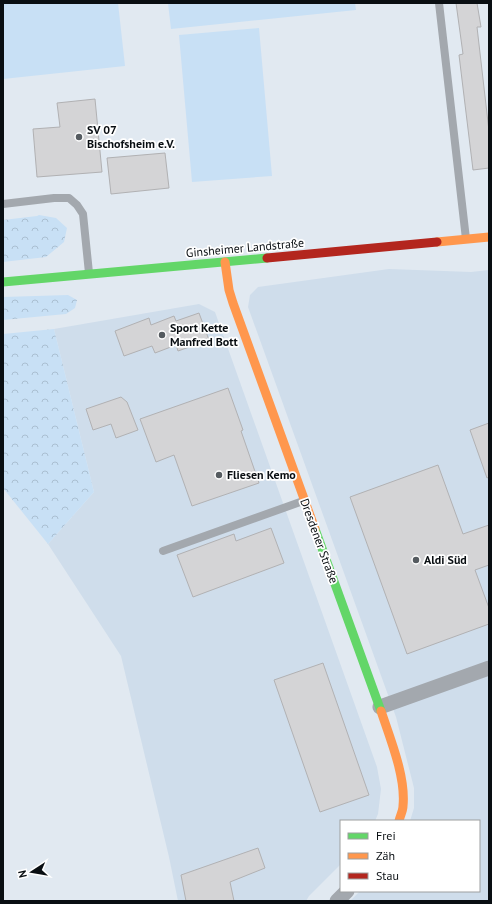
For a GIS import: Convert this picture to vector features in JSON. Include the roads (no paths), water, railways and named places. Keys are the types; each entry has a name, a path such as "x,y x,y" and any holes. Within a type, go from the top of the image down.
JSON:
{"street":[{"name":"Ginsheimer Landstraße","path":"3,282 489,237"},
{"name":"Dresdener Straße","path":"226,262 229,290 233,303 380,707 397,761 402,787 402,806 399,820"},
{"path":"380,707 489,668"},
{"path":"337,901 346,892"}],"lane":[{"path":"438,3 466,239"},
{"path":"3,204 54,198 69,198 77,205 83,214 89,273"},
{"path":"163,551 304,500"}],"place":[{"name":"SV 07 Bischofsheim e.V.","path":"79,137"},
{"name":"Sport Kette Manfred Bott","path":"162,335"},
{"name":"Fliesen Kemo","path":"219,475"},
{"name":"Aldi Süd","path":"416,560"}]}
